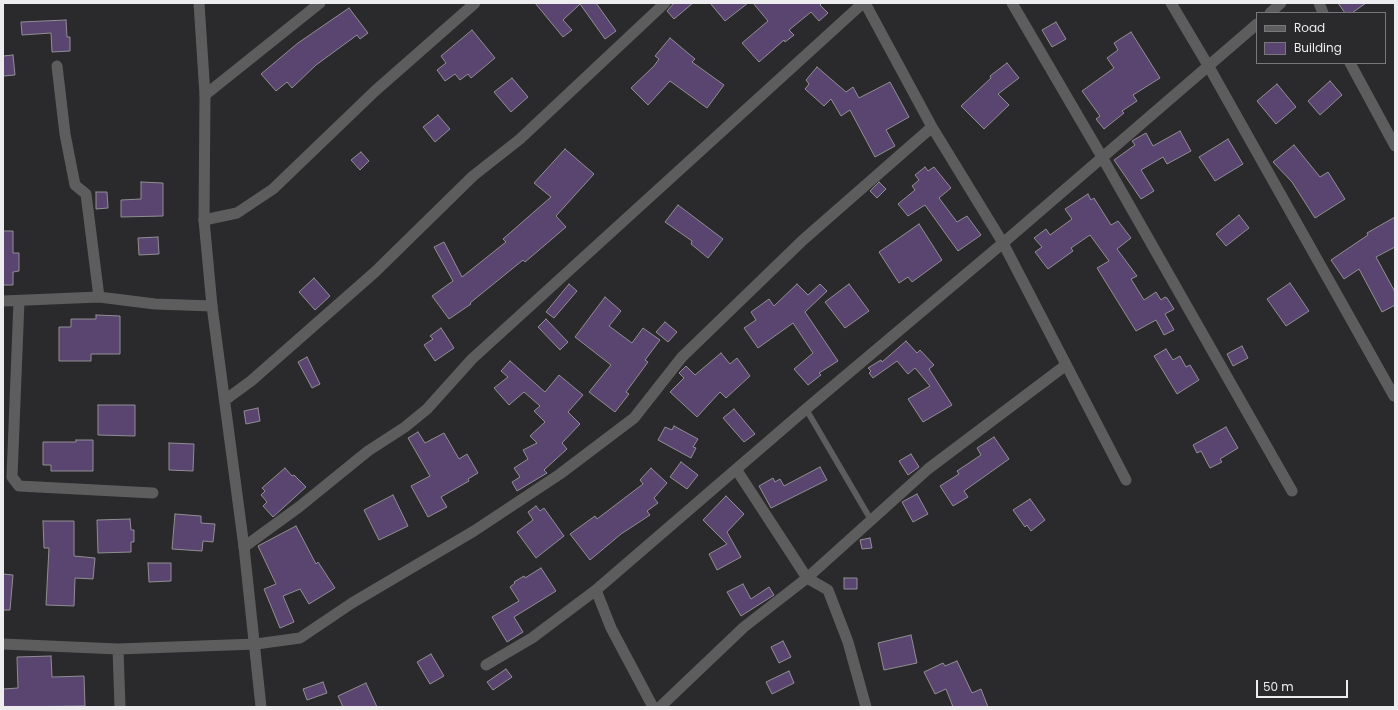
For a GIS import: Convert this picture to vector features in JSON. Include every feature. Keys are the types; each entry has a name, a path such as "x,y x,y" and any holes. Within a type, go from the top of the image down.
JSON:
{"street":[{"path":"199,3 205,95 204,220 212,306 244,547 262,707"},
{"path":"205,95 320,3"},
{"path":"204,220 237,213 274,188 375,91 475,3"},
{"path":"225,400 251,381 375,272 473,176 520,139 665,3"},
{"path":"244,547 299,507 368,451 405,427 427,409 472,359 864,3 932,127 1003,242 1126,480"},
{"path":"1012,3 1102,156 1292,491"},
{"path":"1171,3 1209,67 1394,396"},
{"path":"1271,12 1281,3"},
{"path":"486,665 532,638 596,590 1102,156 1209,67 1256,25"},
{"path":"1351,64 1395,146"},
{"path":"57,66 65,134 75,185 86,194 99,297"},
{"path":"3,644 118,649 256,644 300,638 352,603 480,527 560,474 634,418 682,357 803,240 932,127"},
{"path":"3,301 99,297 155,304 212,306"},
{"path":"19,301 12,477 19,486 153,493"},
{"path":"660,707 744,627 807,578 928,469 1066,365"},
{"path":"736,469 807,578 828,590 848,642 866,707"},
{"path":"596,590 611,628 653,707"},
{"path":"118,649 120,707"}],"lane":[{"path":"806,409 871,520"}],"building":[{"path":"535,3 596,3 616,31 605,39 580,4 563,20 572,30 563,37"},
{"path":"674,3 693,3 674,19 667,11"},
{"path":"710,3 748,3 725,21"},
{"path":"753,3 822,3 820,5 828,13 819,21 811,12 789,30 794,35 785,42 784,40 759,62 742,43 768,21"},
{"path":"1338,3 1366,3 1353,12 1344,12"},
{"path":"349,8 368,33 360,39 357,35 316,65 292,88 287,82 276,91 261,74 298,43"},
{"path":"66,20 67,37 70,37 70,51 52,52 51,33 22,35 21,22"},
{"path":"1056,22 1066,39 1052,47 1042,30"},
{"path":"472,30 495,58 471,78 468,74 460,80 455,74 445,81 437,70 446,63 441,56"},
{"path":"1131,32 1160,78 1133,95 1137,101 1122,111 1124,113 1104,129 1096,119 1100,116 1082,91 1114,68 1107,58 1118,50 1114,43"},
{"path":"670,38 695,59 692,62 724,85 707,108 670,81 648,105 631,88 654,66 659,59 655,56"},
{"path":"13,55 15,75 3,76 3,56"},
{"path":"1007,63 1019,78 998,94 1009,105 984,129 961,106 991,78 990,76"},
{"path":"817,67 846,92 853,87 859,98 890,82 909,117 886,130 895,146 875,157 850,110 841,116 831,99 824,106 805,89 809,84 806,80"},
{"path":"512,78 528,97 511,112 494,92"},
{"path":"1330,81 1342,95 1320,115 1308,101"},
{"path":"1277,84 1296,107 1276,124 1257,101"},
{"path":"438,115 450,129 435,142 423,127"},
{"path":"1180,131 1191,151 1167,164 1163,157 1141,170 1154,191 1141,199 1114,160 1135,145 1132,141 1146,133 1153,146"},
{"path":"1228,139 1243,164 1215,181 1199,157"},
{"path":"1294,145 1320,177 1328,172 1345,199 1315,218 1292,182 1273,162"},
{"path":"565,149 594,174 556,216 566,227 525,262 523,260 470,303 471,304 449,319 432,296 453,281 434,247 444,242 462,277 506,242 503,239 551,197 534,183"},
{"path":"361,152 369,161 360,170 351,160"},
{"path":"925,167 928,171 934,167 951,188 939,198 957,222 967,216 981,235 958,251 925,205 908,216 898,204 915,190 912,186 919,180 915,175"},
{"path":"141,182 163,183 163,216 121,217 121,200 141,199"},
{"path":"879,182 886,189 877,198 870,191"},
{"path":"96,192 107,192 108,208 96,209"},
{"path":"1088,194 1091,200 1094,198 1111,225 1118,221 1131,238 1117,249 1137,276 1131,279 1144,300 1156,292 1161,300 1165,297 1167,298 1174,309 1165,314 1174,330 1164,335 1156,320 1136,331 1097,268 1109,261 1090,235 1071,248 1073,251 1048,269 1035,252 1042,247 1034,238 1046,229 1050,235 1072,219 1065,209"},
{"path":"678,205 723,239 708,258 691,244 692,241 665,222"},
{"path":"1239,215 1249,228 1226,246 1216,234"},
{"path":"1395,217 1395,247 1376,257 1395,292 1395,305 1382,312 1359,269 1344,279 1331,260 1368,235 1367,233"},
{"path":"919,224 942,260 912,282 908,277 899,283 879,252"},
{"path":"3,231 13,231 13,253 19,253 19,271 13,272 13,285 3,285"},
{"path":"158,237 159,254 139,255 138,238"},
{"path":"314,278 330,296 315,310 299,292"},
{"path":"1290,283 1309,311 1286,326 1267,299"},
{"path":"569,284 577,291 554,318 546,312"},
{"path":"797,284 808,295 820,284 827,291 805,312 838,361 819,373 821,375 808,385 794,369 813,353 793,323 758,348 744,328 756,320 751,312 769,299 774,306"},
{"path":"849,284 869,311 845,328 825,302"},
{"path":"605,297 621,311 609,326 632,343 643,328 660,340 645,360 648,362 626,392 629,394 615,412 589,392 611,365 575,337"},
{"path":"96,315 120,316 120,354 91,354 91,361 59,361 59,327 71,327 71,319 96,319"},
{"path":"546,319 568,342 560,350 538,327"},
{"path":"665,322 677,332 668,342 656,332"},
{"path":"441,328 454,348 435,361 424,345 433,339 430,336"},
{"path":"906,341 917,353 920,350 934,365 929,369 952,405 923,422 908,399 930,386 915,368 908,374 897,361 873,378 869,373 871,371 868,368 881,360 882,362"},
{"path":"1242,346 1248,358 1233,366 1227,354"},
{"path":"1166,349 1173,360 1180,356 1186,367 1190,365 1199,380 1177,394 1154,356"},
{"path":"721,353 730,364 737,358 750,376 726,398 720,392 697,417 670,392 684,378 679,373 686,366 695,375"},
{"path":"307,357 320,384 312,388 298,362"},
{"path":"510,361 545,392 559,375 583,395 568,412 580,424 562,443 567,449 544,470 547,473 517,491 512,482 520,477 514,468 528,459 523,450 537,443 530,436 545,422 534,411 540,406 524,392 509,405 494,388 508,377 501,371"},
{"path":"98,405 135,405 135,436 98,435"},
{"path":"258,408 260,421 246,424 244,411"},
{"path":"734,409 755,434 744,442 723,418"},
{"path":"674,426 698,439 693,447 696,448 691,458 658,440 665,427 672,430"},
{"path":"1226,427 1238,448 1220,459 1222,462 1210,468 1201,451 1197,453 1193,445"},
{"path":"418,432 425,443 444,433 459,459 467,454 478,473 468,479 469,481 441,497 447,507 428,517 411,486 430,476 408,438"},
{"path":"994,437 1009,459 964,491 968,497 953,506 940,486 959,474 957,471 981,455 977,448"},
{"path":"76,440 93,440 93,471 51,471 51,465 43,465 43,442 76,442"},
{"path":"169,443 194,444 193,471 169,470"},
{"path":"911,454 919,467 908,475 899,461"},
{"path":"681,462 698,475 687,489 670,477"},
{"path":"820,467 827,480 771,508 759,486 773,478 775,482 780,479 784,486"},
{"path":"285,468 292,476 294,475 306,487 273,517 263,506 267,502 261,495 265,491 262,488"},
{"path":"651,468 667,483 654,498 658,503 647,511 650,515 621,534 590,560 570,534 595,516 597,519 643,484 640,480"},
{"path":"917,494 928,514 913,522 902,502"},
{"path":"393,495 408,526 379,540 364,510"},
{"path":"726,496 744,514 727,532 741,557 717,570 709,554 727,544 703,520"},
{"path":"1030,499 1045,520 1031,531 1027,525 1025,527 1013,510"},
{"path":"536,506 540,511 544,508 564,536 536,558 517,532 533,520 528,512"},
{"path":"175,514 201,516 201,523 215,524 213,542 203,541 202,551 172,549"},
{"path":"130,519 131,530 134,530 134,542 131,542 131,552 98,553 97,520"},
{"path":"43,521 74,521 74,556 95,558 93,579 75,578 74,606 46,605 49,548 44,548"},
{"path":"296,526 316,564 318,562 335,588 309,604 300,589 283,596 294,622 280,628 264,589 276,584 258,546"},
{"path":"870,538 872,548 862,549 860,540"},
{"path":"148,563 171,563 171,581 149,582"},
{"path":"541,568 556,591 514,617 523,632 507,642 492,617 519,601 510,587 515,583 514,582 524,576 525,578"},
{"path":"3,574 13,575 10,610 3,610"},
{"path":"844,578 857,578 857,589 844,589"},
{"path":"743,584 751,599 769,587 774,595 741,616 727,592"},
{"path":"911,635 917,663 884,670 878,643"},
{"path":"783,641 791,657 779,663 771,647"},
{"path":"431,654 444,676 430,684 417,662"},
{"path":"51,656 52,677 84,676 85,706 3,707 3,689 18,688 17,657"},
{"path":"957,661 972,693 981,689 988,707 953,707 946,689 935,694 924,672 943,663 945,666"},
{"path":"506,669 512,677 493,690 487,682"},
{"path":"789,671 794,683 772,694 766,682"},
{"path":"323,682 327,693 307,700 303,689"},
{"path":"366,683 377,707 343,707 338,696"}]}
